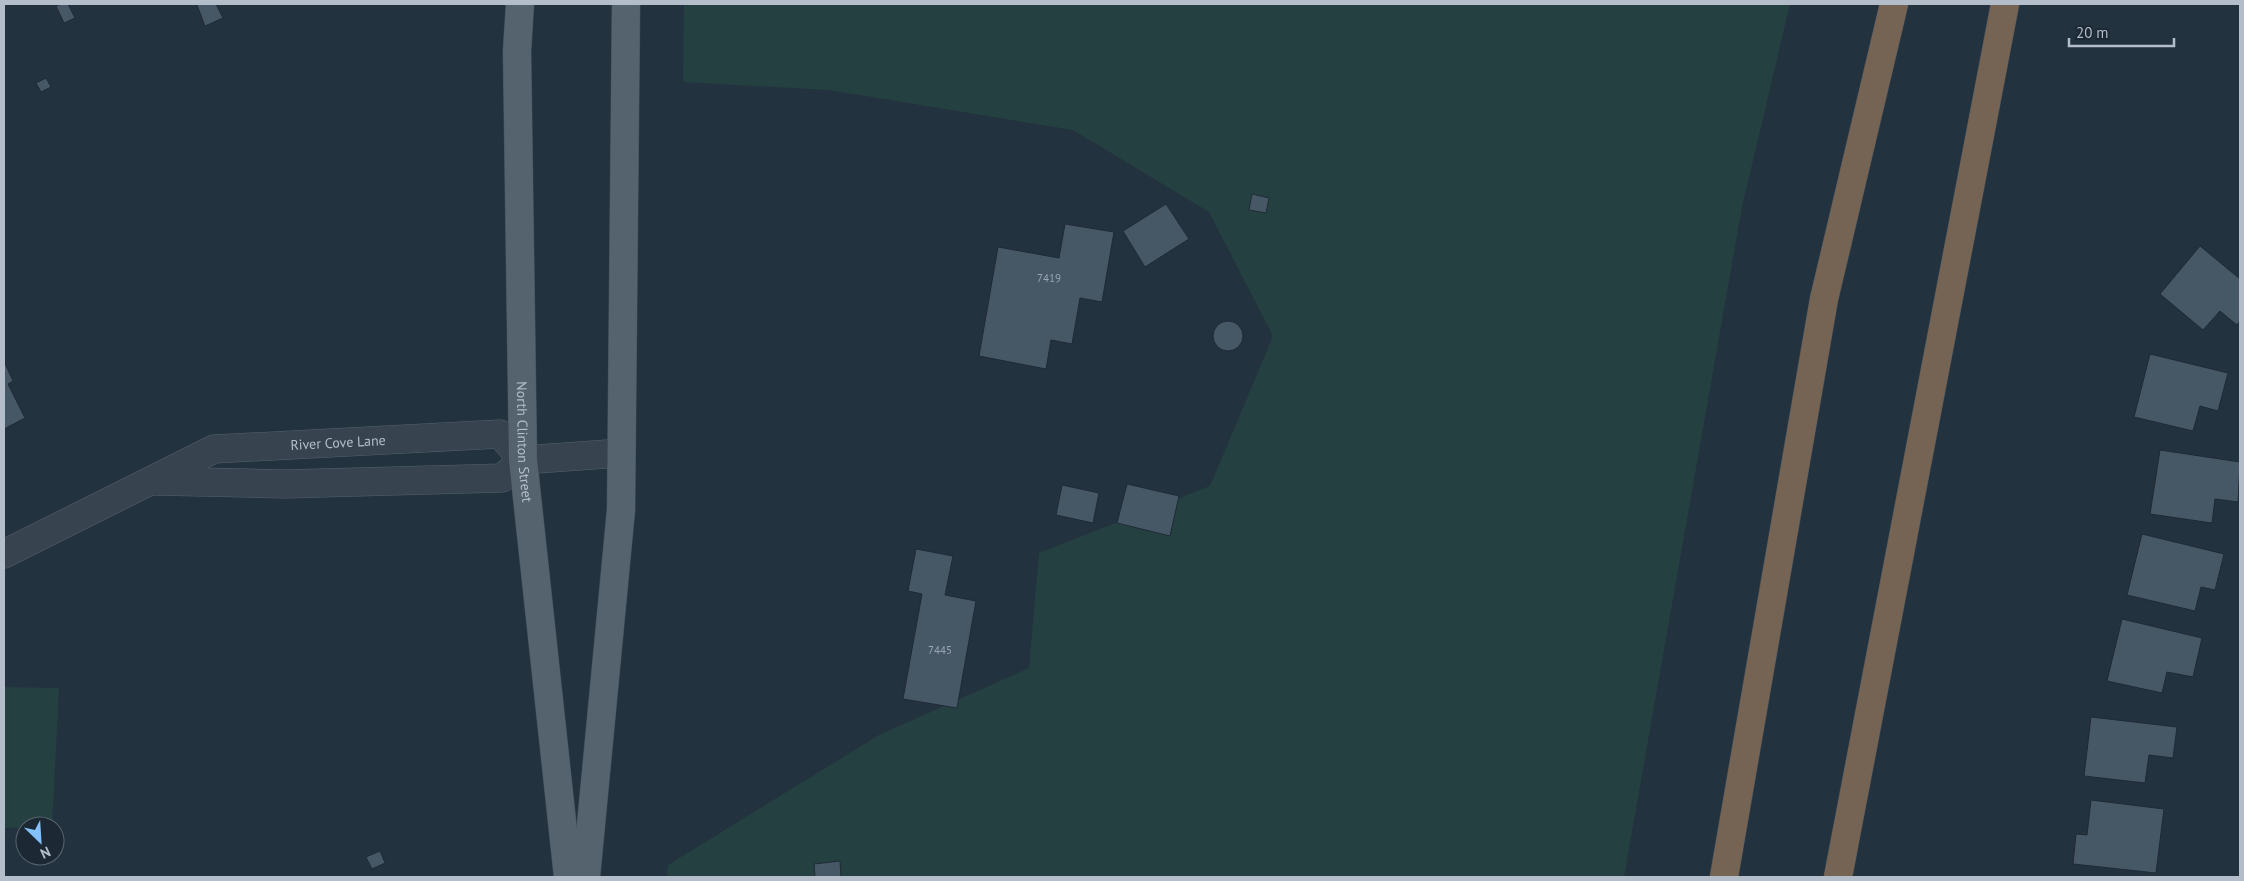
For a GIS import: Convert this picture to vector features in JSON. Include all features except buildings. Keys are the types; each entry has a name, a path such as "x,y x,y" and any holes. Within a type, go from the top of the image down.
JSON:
{"highway":[{"path":"1724,877 1824,299 1894,4"},
{"path":"1838,877 2005,4"}],"main road":[{"name":"North Clinton Street","path":"520,4 517,51 523,460 568,877"},
{"path":"586,877 621,510 626,4"}],"street":[{"name":"River Cove Lane","path":"4,554 150,481 214,449 500,434 523,460 502,478 285,484 150,481"},
{"path":"523,460 621,453"}],"green space":[{"path":"684,4 1790,4 1742,207 1624,877 667,877 668,865 879,735 1029,668 1039,553 1210,486 1273,336 1209,212 1073,130 829,90 683,82"},
{"path":"4,687 59,688 53,816 15,816 15,828 4,828"}]}
